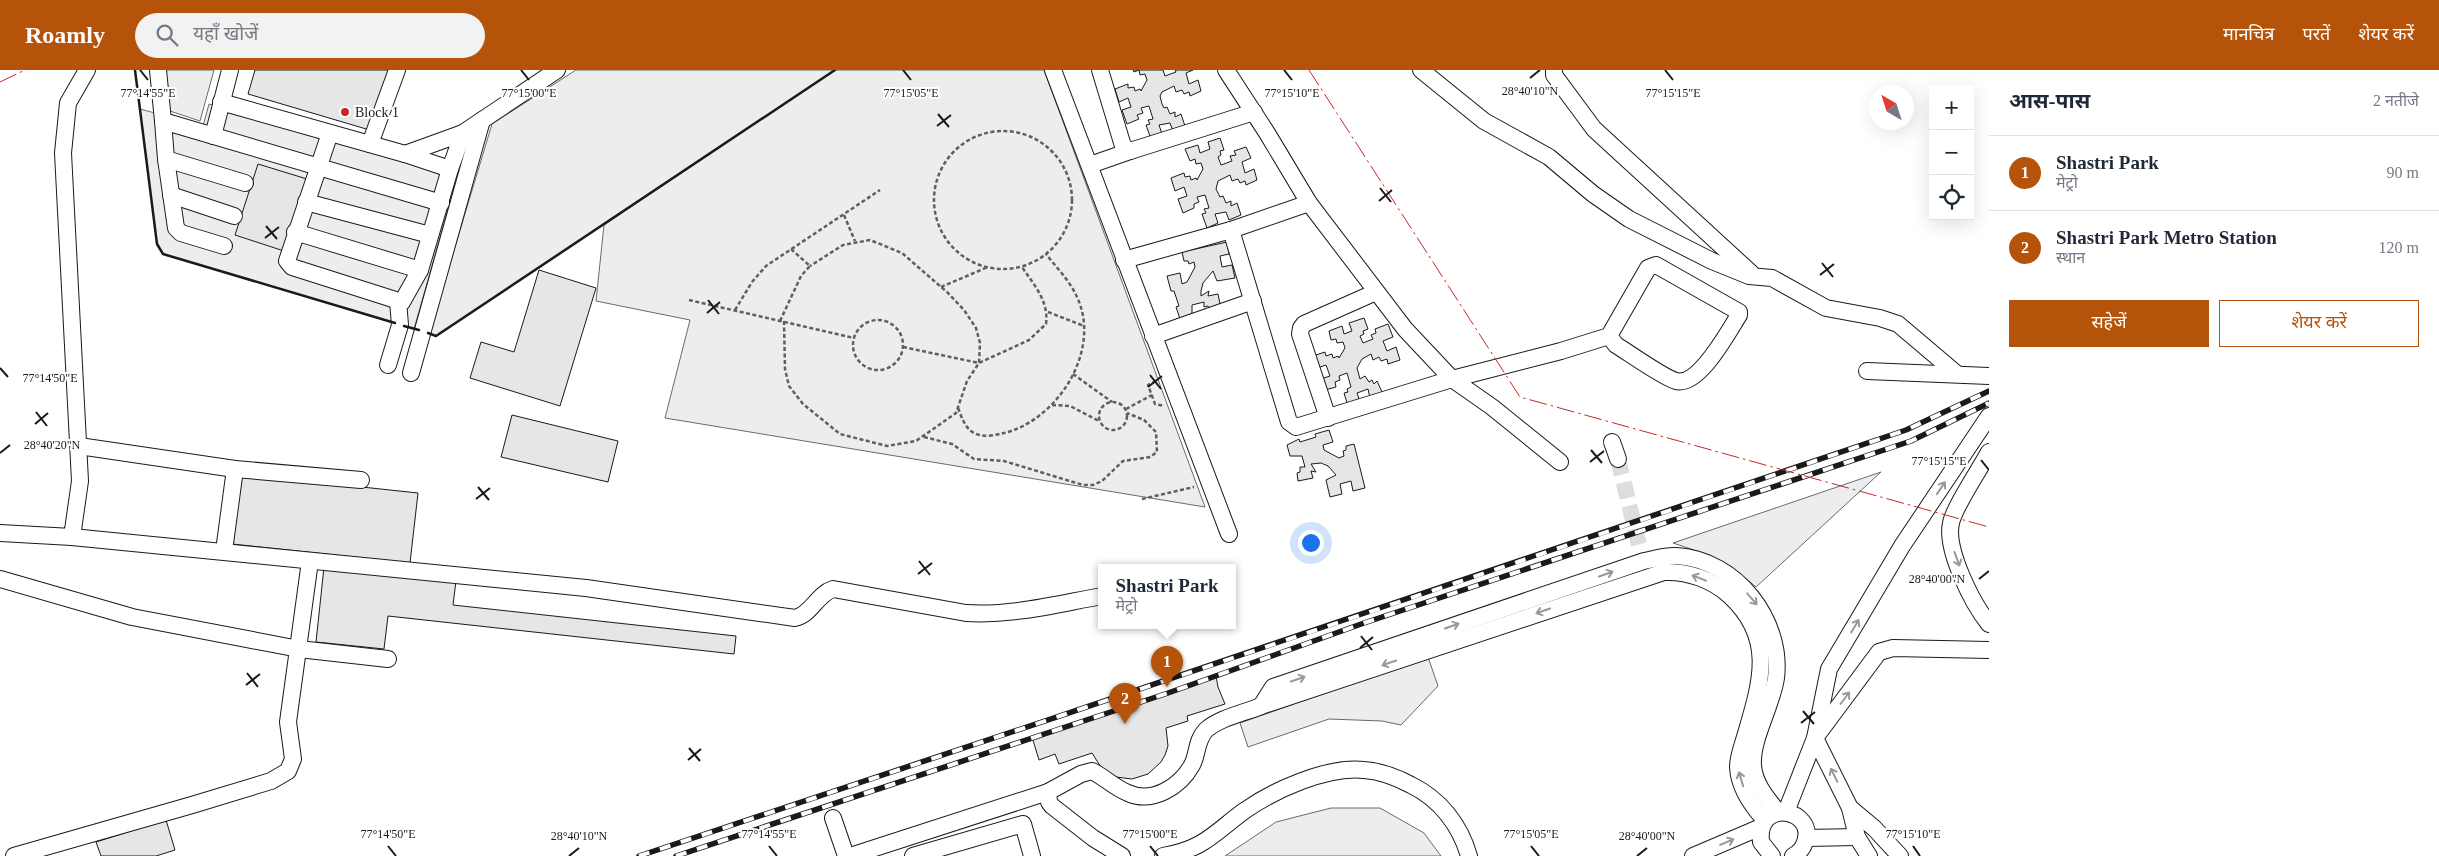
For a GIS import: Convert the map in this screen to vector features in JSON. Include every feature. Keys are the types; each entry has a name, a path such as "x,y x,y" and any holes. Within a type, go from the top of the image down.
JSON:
{"street":[{"path":"72,537 80,481 63,153 68,103 88,70"},
{"path":"158,70 174,224 178,231 224,246"},
{"path":"213,136 230,70"},
{"path":"370,144 397,70"},
{"path":"406,154 463,133 557,70"},
{"path":"1053,70 1153,336 1212,483 1229,534"},
{"path":"1100,70 1123,146 1130,150"},
{"path":"1226,70 1254,112 1309,203 1405,329 1452,379 1560,462"},
{"path":"1422,70 1484,121 1549,157 1593,194 1629,219 1712,261 1755,276 1772,278 1831,309 1880,318 1898,324 1957,374"},
{"path":"1554,70 1554,75 1594,129 1755,276"},
{"path":"221,102 406,154 450,169"},
{"path":"1090,165 1130,150 1254,112"},
{"path":"411,373 482,120"},
{"path":"164,121 319,169 441,203"},
{"path":"330,133 287,259 290,266 402,302 420,270 450,169 463,133"},
{"path":"166,159 245,183"},
{"path":"171,195 234,216"},
{"path":"306,202 430,236"},
{"path":"1124,260 1231,230 1309,203"},
{"path":"1231,230 1289,422 1296,428 1452,379 1561,351 1609,336 1648,268 1656,265 1739,312 1739,315 1698,374 1688,380 1676,381 1616,345 1609,336"},
{"path":"295,232 420,270"},
{"path":"1328,418 1300,334 1301,328 1304,324 1376,292"},
{"path":"388,365 400,325 398,301"},
{"path":"1153,336 1253,301"},
{"path":"1867,371 1989,376"},
{"path":"1869,856 1857,837 1850,808 1816,738 1829,669 1902,546 1989,416"},
{"path":"1612,442 1618,459"},
{"path":"78,446 235,469 361,480"},
{"path":"1989,452 1951,520 1948,536 1971,597 1989,624"},
{"path":"224,551 235,469"},
{"path":"0,533 72,537 224,551 586,588 795,618 802,617 821,596 833,589 966,613 986,614 1007,613 1098,597"},
{"path":"833,818 848,856 1048,792 1081,774 1092,771 1128,794 1148,796 1164,792 1182,780 1192,764 1200,737 1205,731 1213,725 1262,706 1273,687 1644,562 1664,556 1678,556 1709,565 1741,586 1761,609 1773,636 1777,666 1776,680 1756,746 1753,767 1772,818"},
{"path":"14,856 192,805 281,777 292,765 293,758 288,722 310,561"},
{"path":"0,579 132,617 299,649 388,660"},
{"path":"1772,856 1761,842 1772,818 1816,738 1879,652 1893,648 1989,650"},
{"path":"1162,856 1181,853 1208,840 1256,803 1292,784 1345,771 1363,770 1393,777 1420,789 1449,816 1464,840 1468,856"},
{"path":"1048,792 1052,806 1093,838 1122,856"},
{"path":"1850,808 1874,828 1900,856"},
{"path":"1693,856 1772,818 1799,818 1804,824 1806,838 1801,850 1793,856"},
{"path":"913,856 1023,824 1032,856"},
{"path":"1806,838 1857,837"}],"path":[{"path":"992,131 1015,131 1037,138 1055,153 1068,173 1073,196 1070,219 1060,240 1046,254 1022,266 1000,269 978,264 958,253 944,236 936,215 934,193 940,172 952,153 969,139 992,131"},
{"path":"735,310 760,271 880,190"},
{"path":"843,215 855,242"},
{"path":"870,240 902,253 964,310 976,328 980,343 979,363 967,381 956,413 916,441 887,446 840,434 803,404 790,386 784,370 782,321 798,283 810,266 825,254 855,242 870,240"},
{"path":"791,249 810,266"},
{"path":"958,408 966,426 976,434 992,436 1013,431 1031,422 1052,404 1073,374 1080,359 1084,326 1078,298 1046,254"},
{"path":"902,347 979,363 1029,340 1041,331 1046,324 1048,312 1044,301 1022,266"},
{"path":"941,287 990,267"},
{"path":"689,300 854,338"},
{"path":"1048,312 1084,326"},
{"path":"878,320 886,321 899,331 902,347 901,355 889,367 873,369 859,361 854,354 854,338 863,324 878,320"},
{"path":"1052,404 1070,406 1100,422 1107,429 1116,430 1125,425 1127,413 1121,404 1112,402 1073,374"},
{"path":"1126,409 1152,395"},
{"path":"1100,422 1101,409 1112,402"},
{"path":"923,437 952,444 974,459 1004,461 1083,485 1093,485 1102,481 1123,461 1150,457 1156,452 1156,432 1144,420 1127,413"},
{"path":"1142,499 1212,483"}],"shaded area":[{"path":"164,70 214,70 200,121 167,110"},
{"path":"576,70 1044,70 1205,507 665,418 690,320 596,301 604,225 720,147 436,336 429,333 492,124"},
{"path":"209,104 458,174 414,329 163,254 157,244 140,109 203,126"},
{"path":"1881,472 1756,587 1732,567 1709,555 1673,543"},
{"path":"1428,657 1438,686 1401,725 1382,721 1329,719 1248,747 1240,723"},
{"path":"1331,808 1380,808 1424,833 1441,856 1225,856 1276,822"}],"building":[{"name":"Block 1","path":"255,70 392,70 373,131 248,94"},
{"path":"1139,70 1163,70 1165,76 1176,72 1175,70 1193,70 1186,73 1189,84 1198,80 1201,91 1190,96 1189,92 1184,94 1182,90 1176,92 1174,86 1162,92 1160,96 1164,108 1167,107 1170,114 1175,112 1175,117 1181,114 1185,126 1173,131 1170,123 1159,125 1162,134 1151,139 1146,125 1150,124 1148,120 1153,119 1149,106 1141,108 1143,113 1137,115 1139,119 1127,124 1122,110 1131,107 1128,98 1119,102 1115,89 1128,84 1128,88 1134,87 1135,91 1140,89 1141,91 1147,80 1145,74 1140,75"},
{"path":"1220,138 1224,150 1220,151 1221,155 1218,157 1221,165 1232,161 1230,156 1236,155 1234,151 1246,147 1251,158 1242,162 1245,173 1254,169 1257,180 1246,185 1245,181 1240,183 1238,179 1232,181 1230,175 1218,181 1216,189 1220,197 1223,196 1226,203 1231,201 1231,206 1237,203 1241,215 1229,220 1226,212 1215,214 1218,223 1207,228 1202,214 1206,213 1204,209 1209,208 1205,195 1197,197 1199,202 1194,204 1194,208 1183,213 1178,199 1187,196 1184,187 1175,191 1171,178 1184,173 1185,177 1190,176 1191,180 1196,178 1197,180 1203,169 1201,163 1196,164 1195,159 1190,161 1185,149 1198,145 1200,153 1210,149 1208,142"},
{"path":"258,164 307,179 284,251 235,235"},
{"path":"1227,242 1229,254 1220,256 1222,267 1232,265 1235,278 1217,281 1213,271 1203,283 1201,291 1201,296 1209,291 1208,296 1218,294 1221,309 1211,312 1208,306 1204,307 1204,302 1192,305 1192,317 1180,319 1176,307 1179,306 1174,291 1171,291 1167,276 1180,273 1182,284 1187,282 1195,267 1194,262 1189,264 1188,261 1184,261 1182,252"},
{"path":"539,270 596,288 560,406 470,378 481,342 514,352"},
{"path":"1364,318 1368,329 1363,331 1364,334 1360,336 1363,343 1373,339 1371,335 1376,333 1375,329 1388,324 1393,337 1383,341 1387,351 1396,347 1400,360 1388,364 1387,359 1381,361 1379,357 1373,360 1371,354 1362,359 1357,368 1360,379 1365,376 1369,382 1372,380 1374,384 1377,381 1383,394 1370,398 1368,389 1357,393 1360,402 1348,406 1344,393 1348,392 1347,389 1351,387 1347,373 1339,376 1340,380 1335,382 1336,387 1325,390 1321,379 1330,376 1326,365 1317,368 1313,356 1325,352 1326,356 1332,354 1333,358 1338,356 1339,358 1345,348 1343,342 1337,343 1336,339 1331,340 1329,331 1342,326 1344,334 1352,331 1349,323"},
{"path":"512,415 618,441 608,482 501,457"},
{"path":"1329,430 1333,442 1323,445 1324,450 1339,458 1344,456 1343,451 1346,450 1346,446 1354,444 1365,488 1353,491 1351,481 1340,484 1342,494 1330,497 1326,480 1336,475 1328,466 1321,463 1311,464 1316,472 1311,471 1313,478 1298,481 1297,473 1300,472 1300,467 1305,467 1302,456 1290,456 1287,445 1299,439 1300,442 1316,437 1315,434"},
{"path":"240,474 418,493 410,563 232,544"},
{"path":"324,567 456,581 453,605 736,636 734,654 388,616 384,649 316,642"},
{"path":"1216,676 1225,704 1187,716 1188,721 1166,728 1168,746 1165,755 1161,762 1148,774 1132,779 1116,777 1102,769 1092,753 1059,764 1055,754 1039,760 1032,737"},
{"path":"166,820 175,850 156,856 101,856 96,842"}],"tunnel":[{"path":"1618,459 1640,549"}],"railway":[{"path":"639,856 956,751 1906,430 1989,391"},
{"path":"676,856 1168,693 1364,623 1911,441 1989,403"}],"wall":[{"path":"135,70 157,244 163,254 395,323"},
{"path":"428,333 436,336 835,70"},
{"path":"404,326 419,330"}],"power":[{"path":"0,82 25,70"},
{"path":"1309,70 1520,397 1989,527"}],"place":[{"name":"Block 1","path":"345,112"},
{"name":"Shastri Park","path":"1167,687"},
{"name":"Shastri Park Metro Station","path":"1125,724"}]}
